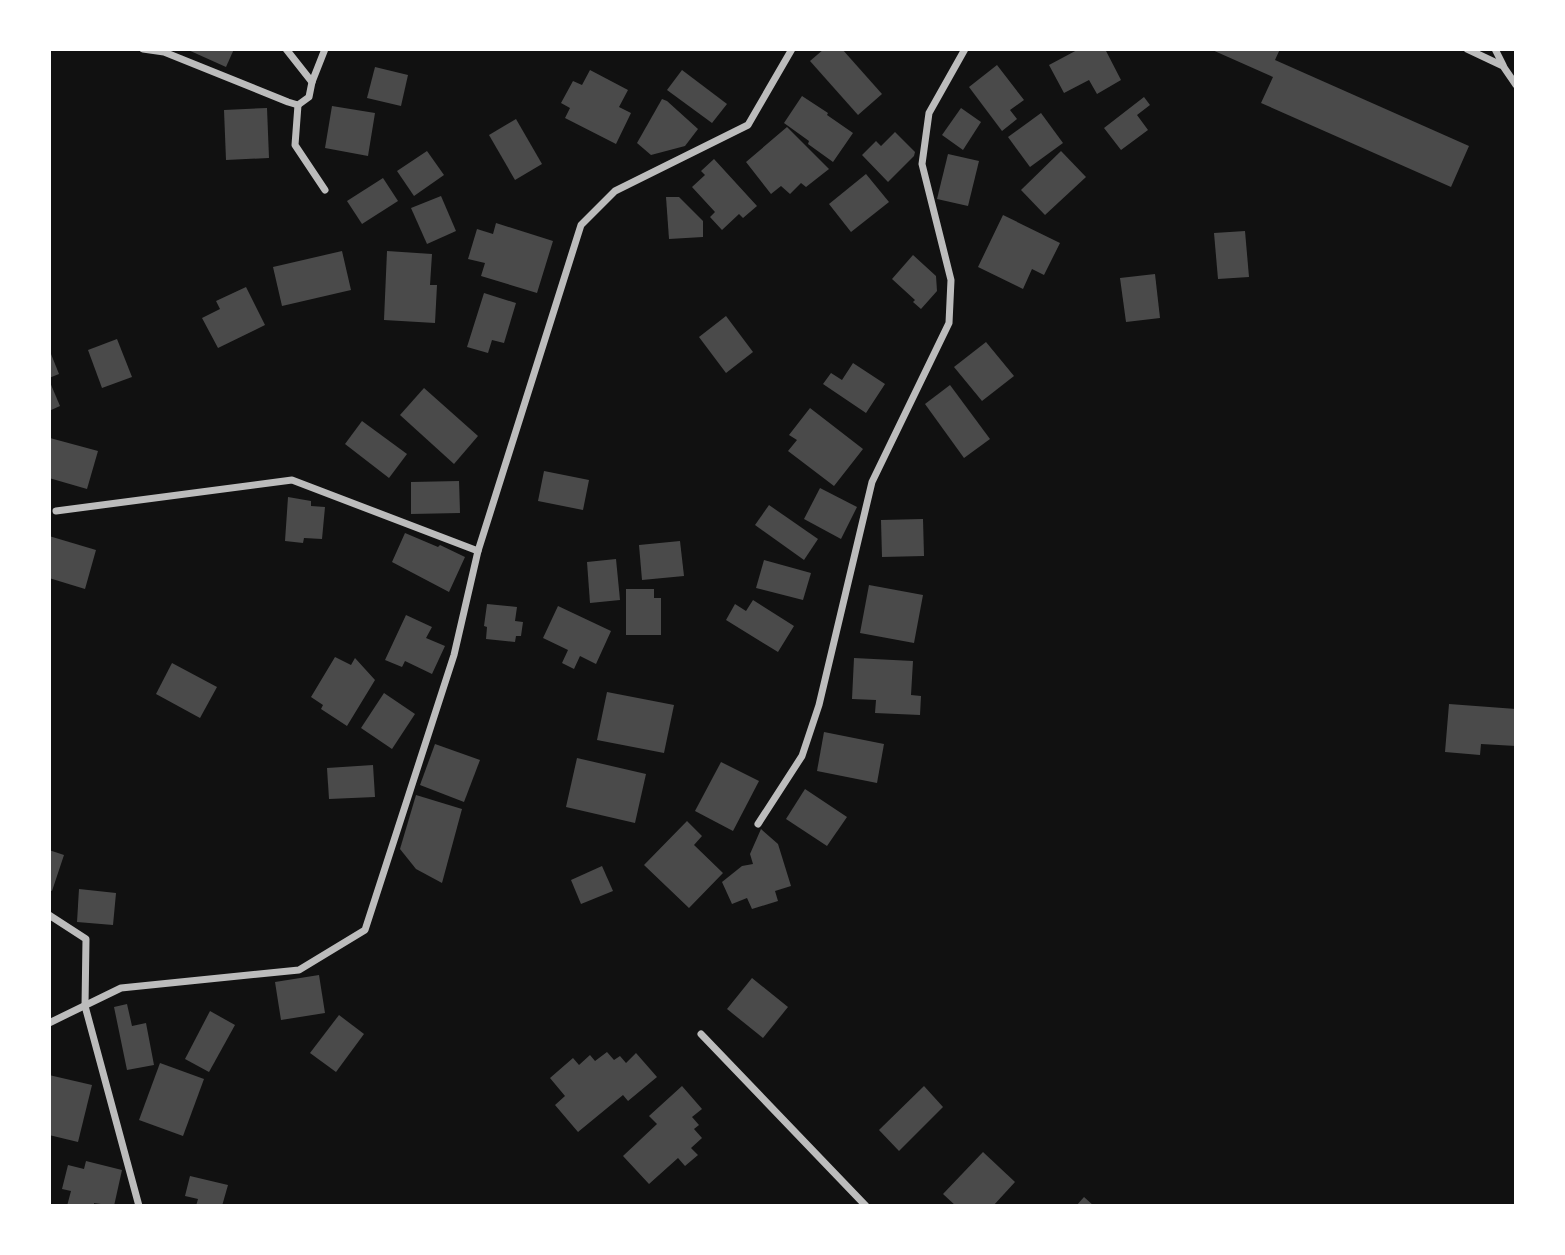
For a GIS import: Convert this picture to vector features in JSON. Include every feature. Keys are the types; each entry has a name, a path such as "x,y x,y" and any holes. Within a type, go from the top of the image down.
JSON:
{"street":[{"path":"143,49 164,52 298,105"},
{"path":"286,49 312,82"},
{"path":"325,49 309,97 298,105 295,145 325,190"},
{"path":"49,1023 121,988 299,970 365,929 454,655 478,551 581,226 615,191 748,125 792,49"},
{"path":"758,824 802,756 820,705 872,482 949,323 951,280 922,164 929,113 965,49"},
{"path":"1467,49 1503,66"},
{"path":"1496,49 1503,66 1516,85"},
{"path":"56,511 292,480 478,551"},
{"path":"49,915 86,939 85,1006 139,1206"},
{"path":"701,1034 866,1206"}],"building":[{"path":"186,49 234,49 226,67"},
{"path":"824,49 842,49 882,94 858,115 810,61"},
{"path":"1079,49 1105,49 1121,80 1097,94 1089,80 1064,93 1049,65"},
{"path":"1210,49 1280,49 1275,60 1469,146 1451,187 1261,103 1273,77"},
{"path":"997,65 1024,100 1010,110 1017,119 1002,131 969,87"},
{"path":"375,67 408,75 401,106 367,98"},
{"path":"590,70 628,90 619,107 631,113 616,144 565,118 570,108 561,103 573,81 582,85"},
{"path":"682,70 727,104 712,123 667,90"},
{"path":"802,96 853,133 833,162 784,123"},
{"path":"1144,97 1150,105 1137,115 1148,130 1121,150 1104,128"},
{"path":"662,99 698,129 685,146 651,155 637,143"},
{"path":"332,106 375,113 368,156 325,148"},
{"path":"267,108 269,158 226,160 224,110"},
{"path":"961,108 981,122 963,150 942,135"},
{"path":"1041,113 1063,143 1030,167 1008,137"},
{"path":"516,119 542,164 515,180 489,135"},
{"path":"787,127 829,169 806,187 801,183 790,194 781,186 771,194 746,162"},
{"path":"895,132 915,152 888,182 862,155 876,141 881,146"},
{"path":"427,151 444,175 414,196 397,171"},
{"path":"1061,151 1086,177 1045,215 1021,190"},
{"path":"948,154 979,161 968,206 937,199"},
{"path":"714,159 757,206 743,218 739,214 722,230 710,217 715,212 692,187 705,175 701,171"},
{"path":"866,174 889,202 851,232 829,204"},
{"path":"383,178 398,201 362,224 347,201"},
{"path":"441,196 456,231 427,244 411,208"},
{"path":"666,197 679,197 703,221 703,237 669,239"},
{"path":"1003,215 1060,243 1044,275 1032,269 1023,289 978,267"},
{"path":"496,223 553,241 537,293 481,276 485,263 468,259 477,229 493,234"},
{"path":"1245,231 1249,277 1218,279 1214,233"},
{"path":"342,251 351,290 282,306 273,267"},
{"path":"387,251 432,254 430,285 437,285 435,323 384,320"},
{"path":"913,255 936,276 937,291 921,309 892,279"},
{"path":"1155,274 1160,318 1126,322 1120,278"},
{"path":"246,287 265,325 218,348 202,318 220,309 216,301"},
{"path":"484,293 516,303 504,343 492,340 488,353 467,347"},
{"path":"726,316 753,352 726,373 699,337"},
{"path":"117,339 132,377 102,388 88,350"},
{"path":"986,342 1014,376 982,401 954,367"},
{"path":"49,349 59,374 49,378"},
{"path":"853,363 885,384 866,413 823,384 831,373 842,380"},
{"path":"49,380 60,406 49,411"},
{"path":"950,385 990,439 964,458 925,404"},
{"path":"424,388 478,436 454,464 400,415"},
{"path":"810,408 863,449 834,486 788,451 797,440 789,435"},
{"path":"362,421 407,454 389,478 345,444"},
{"path":"50,438 98,451 87,489 49,478"},
{"path":"544,471 589,480 583,510 538,501"},
{"path":"459,481 460,513 411,514 411,482"},
{"path":"820,488 857,507 841,539 804,519"},
{"path":"288,497 311,501 311,506 325,507 322,539 304,538 303,543 285,541"},
{"path":"769,505 818,539 804,560 755,525"},
{"path":"923,519 924,556 882,557 881,520"},
{"path":"405,533 465,557 449,592 392,562"},
{"path":"49,536 96,550 85,589 49,578"},
{"path":"680,541 684,576 642,580 639,545"},
{"path":"616,559 620,600 590,603 587,562"},
{"path":"764,560 811,573 803,600 756,588"},
{"path":"869,585 923,595 914,643 860,633"},
{"path":"626,589 654,589 654,598 661,598 661,635 626,635"},
{"path":"753,600 794,626 778,652 726,620 735,604 746,611"},
{"path":"487,604 517,607 515,621 523,622 521,636 516,636 515,642 486,639 487,627 484,626"},
{"path":"558,606 611,631 596,664 580,656 574,669 562,663 568,650 543,638"},
{"path":"406,615 432,627 426,638 445,646 432,674 405,661 402,667 385,660"},
{"path":"335,657 351,665 355,658 375,680 347,726 321,709 323,705 311,697"},
{"path":"854,658 913,661 911,695 921,696 920,715 875,713 876,700 852,699"},
{"path":"172,663 217,687 200,718 156,694"},
{"path":"607,692 674,705 664,753 597,740"},
{"path":"384,693 415,714 392,749 361,728"},
{"path":"1449,704 1516,709 1516,746 1481,744 1480,755 1445,752"},
{"path":"824,732 884,744 877,783 817,771"},
{"path":"435,744 480,760 464,802 420,785"},
{"path":"577,758 646,774 635,823 566,807"},
{"path":"721,762 759,781 733,831 695,811"},
{"path":"373,765 375,797 329,799 327,768"},
{"path":"805,789 847,817 827,846 786,819"},
{"path":"416,795 462,809 442,883 416,869 400,849"},
{"path":"687,821 702,836 694,845 723,873 689,908 644,865"},
{"path":"761,829 778,844 791,886 775,891 778,901 752,909 747,898 732,904 722,882 742,866 753,864 750,854"},
{"path":"49,850 64,855 52,891 49,890"},
{"path":"602,866 613,891 581,904 571,880"},
{"path":"79,889 116,893 113,925 77,922"},
{"path":"319,975 325,1013 281,1020 275,982"},
{"path":"752,978 788,1007 763,1038 727,1009"},
{"path":"127,1004 132,1026 146,1023 154,1065 127,1070 114,1007"},
{"path":"210,1011 235,1025 209,1072 185,1059"},
{"path":"339,1015 364,1034 336,1072 310,1053"},
{"path":"607,1052 614,1060 620,1056 626,1063 636,1053 657,1077 628,1101 623,1095 578,1132 555,1105 565,1096 550,1078 573,1058 579,1065 590,1055 595,1061"},
{"path":"160,1063 204,1079 183,1136 139,1120"},
{"path":"49,1075 92,1085 78,1142 49,1135"},
{"path":"682,1086 702,1109 692,1117 699,1125 694,1129 702,1138 691,1148 698,1155 685,1166 678,1158 649,1184 623,1156 657,1124 649,1116"},
{"path":"924,1086 943,1107 899,1151 879,1130"},
{"path":"983,1152 1015,1182 993,1206 956,1206 943,1194"},
{"path":"86,1161 122,1170 114,1206 94,1203 94,1206 67,1206 71,1191 62,1189 68,1165 84,1169"},
{"path":"190,1176 228,1185 222,1206 196,1206 198,1199 185,1196"},
{"path":"1084,1197 1094,1206 1076,1206"}]}
